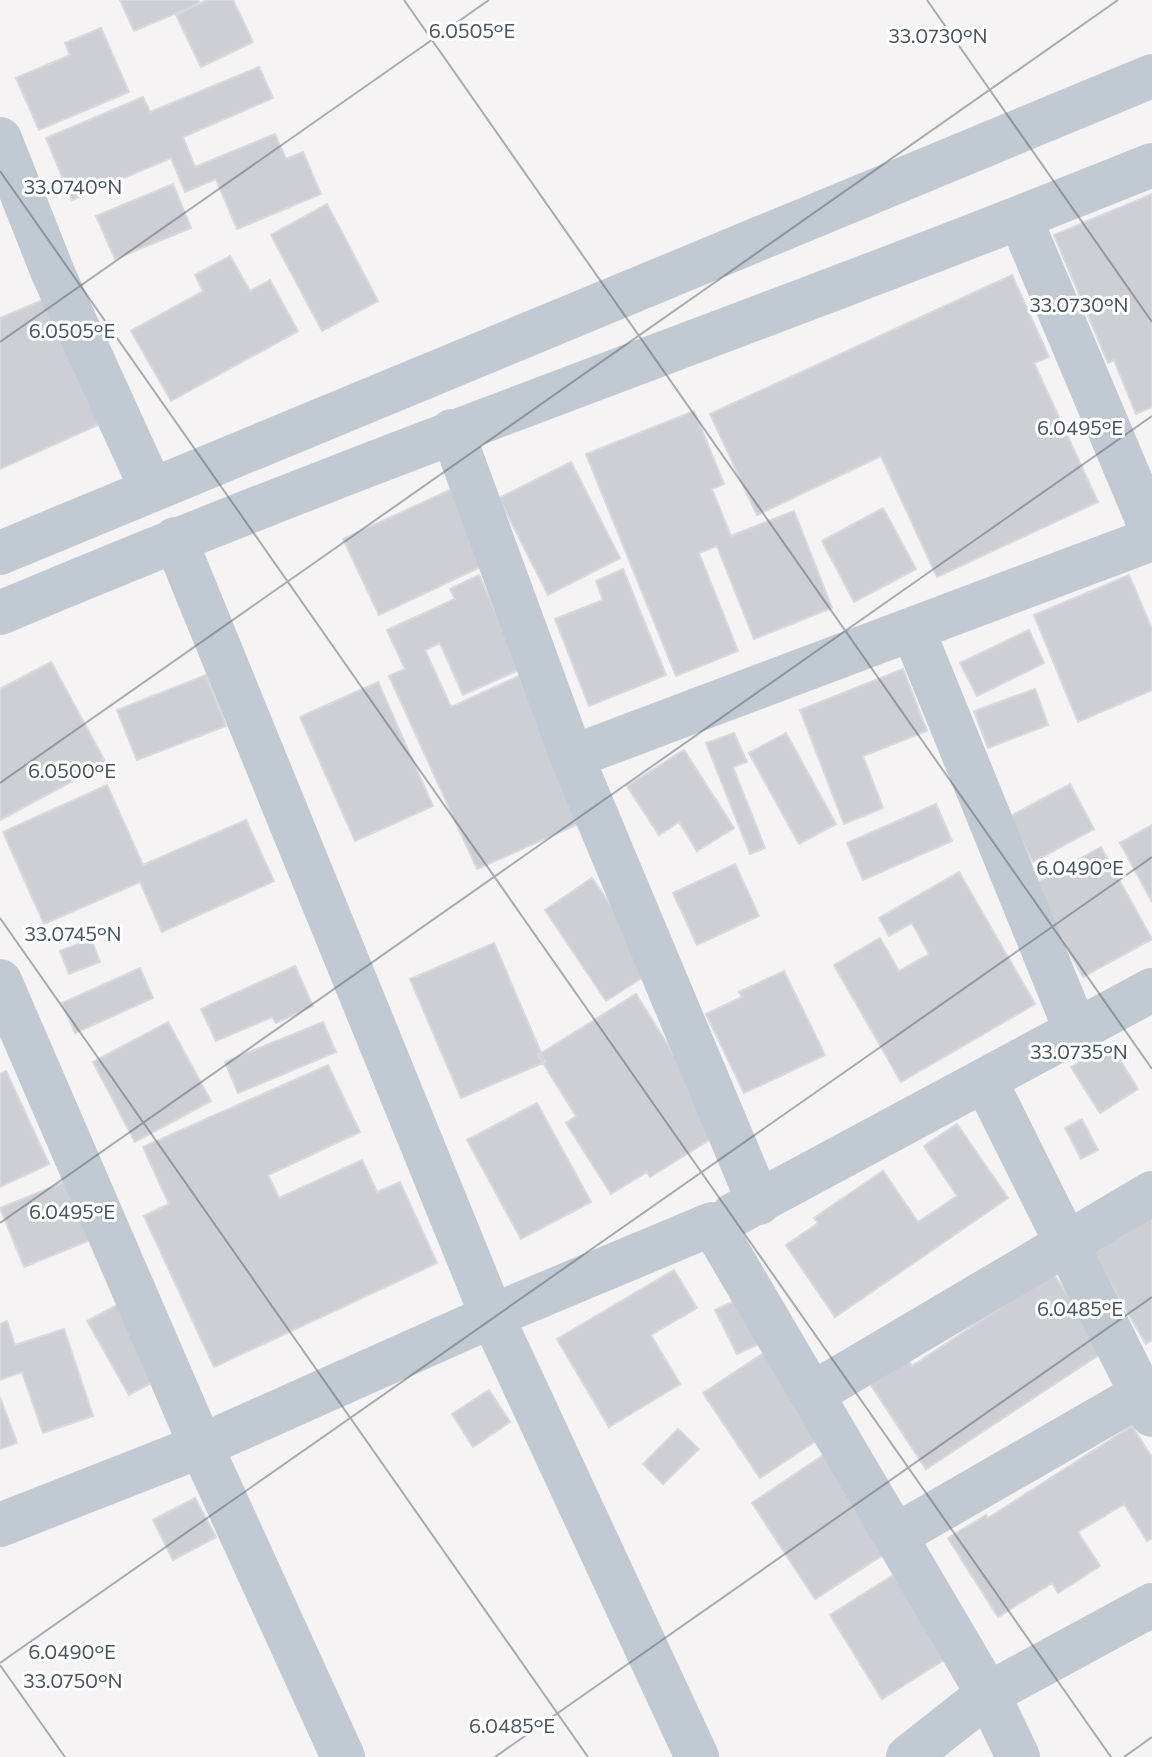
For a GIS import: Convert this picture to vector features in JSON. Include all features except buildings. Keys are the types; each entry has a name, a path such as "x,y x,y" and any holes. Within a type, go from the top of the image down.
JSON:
{"street":[{"path":"0,553 1152,76"},
{"path":"0,139 53,273 151,488"},
{"path":"0,613 175,539 452,431 1020,218 1152,165"},
{"path":"1020,218 1152,531"},
{"path":"452,431 572,757 759,1203"},
{"path":"175,539 492,1316 697,1757"},
{"path":"572,757 1152,539"},
{"path":"913,630 1076,1031"},
{"path":"0,981 201,1446 343,1757"},
{"path":"0,1525 201,1446 492,1316 759,1203 1152,990"},
{"path":"895,1536 1148,1399 1065,1242 985,1080"},
{"path":"812,1394 1152,1193"},
{"path":"712,1224 988,1694 1018,1757"},
{"path":"908,1757 988,1694 1152,1605"}]}
